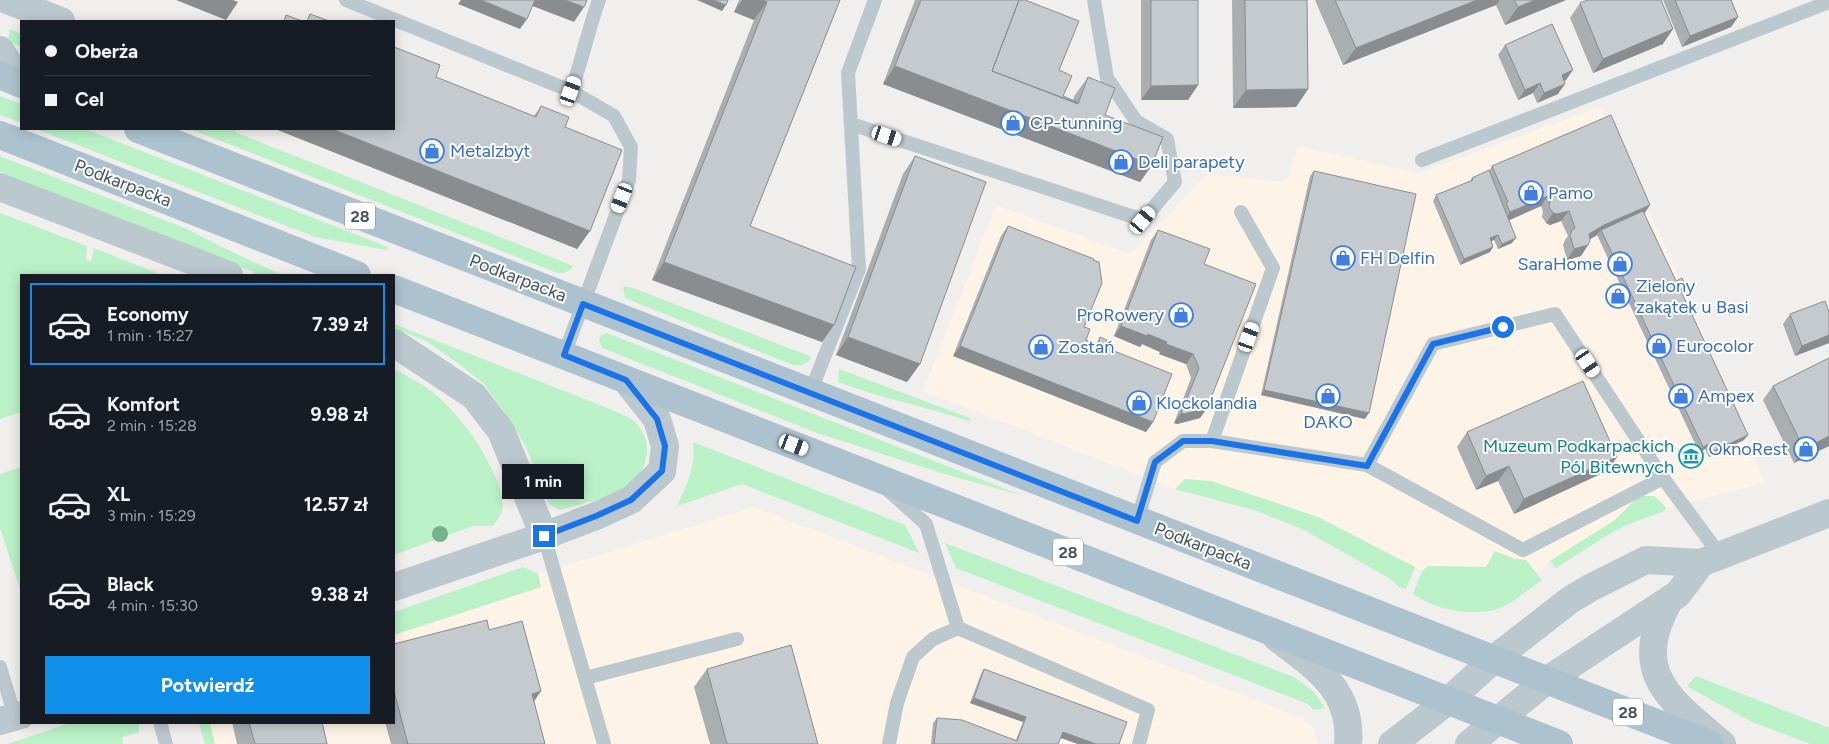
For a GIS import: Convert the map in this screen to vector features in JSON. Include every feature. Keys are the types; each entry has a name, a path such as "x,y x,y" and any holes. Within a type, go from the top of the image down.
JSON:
{"main road":[{"path":"0,76 20,82"},
{"name":"Podkarpacka","path":"141,130 1710,744"},
{"name":"Podkarpacka","path":"0,135 354,274"},
{"name":"28","path":"395,289 1560,744"}],"street":[{"path":"7,0 58,20"},
{"path":"0,50 20,80"},
{"path":"0,187 226,274"},
{"path":"395,344 474,396 501,431 544,536"},
{"path":"395,587 544,536 631,500 662,471 665,446 657,419 626,380"},
{"path":"1392,744 1448,701 1494,659 1576,596 1646,560 1710,559 1829,513"},
{"path":"1469,744 1546,680 1669,601 1678,594 1710,559"},
{"path":"1669,601 1660,617 1653,646 1654,662 1659,680 1668,696 1680,709 1722,744"},
{"path":"1267,630 1314,667 1332,684 1340,697 1346,715 1348,744"}],"lane":[{"path":"346,0 571,91 614,116 631,147 628,180 564,355"},
{"path":"571,91 581,63 592,19 600,0"},
{"path":"810,393 859,269 848,73 875,0"},
{"path":"851,124 1143,220 1175,182 1167,139 1136,121 1107,78 1094,0"},
{"path":"1422,160 1829,2"},
{"path":"1212,441 1273,268 1241,212"},
{"path":"1367,466 1433,344 1555,314 1663,478 1710,559"},
{"path":"1137,521 1155,462 1183,441 1212,441 1367,466 1523,550 1663,478"},
{"path":"868,474 926,524 958,628"},
{"path":"544,536 604,744"},
{"path":"889,744 897,703 913,657 933,639 958,628 1148,710 1139,744"},
{"path":"585,678 737,639"},
{"path":"0,667 12,718"},
{"path":"161,724 166,744"}],"shaded area":[{"path":"1600,107 1682,283 1765,483 1666,508 1662,503 1630,504 1615,520 1550,561 1536,573 1526,560 1515,559 1495,551 1486,567 1428,566 1422,571 1318,517 1185,479 1175,489 923,391 996,205 1130,254 1207,174 1286,182 1298,146 1418,173"},
{"path":"754,507 1302,718 1314,729 1318,744 215,744 210,724 395,724 395,635 541,587 538,574"}],"green space":[{"path":"10,29 20,34 20,47 8,41"},
{"path":"0,96 20,104 20,123 0,115"},
{"path":"39,130 88,130 388,247 386,250 315,237"},
{"path":"193,130 235,130 237,133 573,267 569,271 555,272"},
{"path":"0,156 185,228 280,274 253,274 254,272 0,172"},
{"path":"0,213 87,246 86,259 91,262 94,248 159,274 20,274 20,412 0,419"},
{"path":"623,286 633,288 811,357 809,361 802,365 793,365 625,298"},
{"path":"395,324 632,419 641,429 647,448 643,468 638,477 623,490 601,499 560,510 549,504 526,447 506,414 484,384 426,341 395,328"},
{"path":"607,333 1021,495 948,475 817,433 602,348 599,339 601,335"},
{"path":"839,369 970,418 971,420 887,398 838,382"},
{"path":"395,370 423,385 439,397 464,424 486,457 500,490 503,508 493,526 473,526 395,555"},
{"path":"693,442 905,525 919,553 742,484 677,506 692,467"},
{"path":"20,467 20,589 0,528 0,474"},
{"path":"1185,479 1211,481 1318,517 1415,567 1406,589 1399,587 1389,578 1302,529 1257,511 1175,489"},
{"path":"1643,496 1654,496 1666,508 1664,511 1624,526 1556,568 1550,561 1615,520 1636,499"},
{"path":"945,543 1296,678 1314,692 1325,708 1314,710 1308,704 956,568"},
{"path":"1495,551 1515,559 1526,560 1542,580 1507,605 1484,612 1446,609 1413,594 1422,571 1428,566 1486,567"},
{"path":"523,567 538,574 541,587 395,635 395,612"},
{"path":"1696,676 1829,728 1829,744 1810,744 1752,722 1690,688 1688,685"},
{"path":"67,724 139,724 139,732 122,737 123,744 7,744"},
{"path":"199,724 210,724 215,744 205,744"}],"building":[{"path":"481,0 535,0 527,19"},
{"path":"565,0 587,0 584,7"},
{"path":"713,0 728,0 726,5"},
{"path":"761,0 840,0 750,226 856,267 834,325 664,262 767,2"},
{"path":"921,0 1019,0 992,71 1078,104 1088,77 1115,88 1105,115 1163,137 1152,165 895,66"},
{"path":"1019,0 1025,0 1079,21 1059,70 1072,76 1063,96 1077,103 992,71"},
{"path":"1151,0 1198,0 1198,85 1151,86"},
{"path":"1245,0 1307,0 1308,89 1246,90"},
{"path":"1335,0 1477,0 1356,48"},
{"path":"1514,0 1535,0 1518,7"},
{"path":"1588,0 1661,0 1673,29 1603,59 1580,3"},
{"path":"1675,0 1731,0 1738,17 1690,36"},
{"path":"310,14 326,20 307,20"},
{"path":"286,15 299,20 284,20"},
{"path":"1552,24 1573,70 1562,75 1565,84 1544,93 1540,83 1525,90 1505,45"},
{"path":"395,47 440,65 436,77 536,117 541,106 569,117 565,127 622,150 590,231 335,130 395,130"},
{"path":"1611,115 1650,205 1604,225 1589,234 1590,240 1588,245 1574,249 1570,235 1575,228 1569,211 1553,213 1549,207 1550,201 1548,196 1510,212 1506,203 1508,202 1492,166"},
{"path":"915,156 986,182 920,364 848,337"},
{"path":"1489,170 1516,238 1502,244 1498,235 1490,238 1493,247 1464,259 1436,195 1473,180 1472,178"},
{"path":"1314,171 1416,194 1369,413 1264,390"},
{"path":"1643,211 1676,281 1682,278 1686,286 1680,289 1748,435 1712,452 1709,444 1703,447 1601,230"},
{"path":"1008,226 1099,262 1102,283 1084,327 1090,329 1086,340 1098,345 1100,337 1107,340 1104,347 1172,374 1153,422 960,346"},
{"name":"ProRowery","path":"1158,230 1210,249 1204,264 1256,284 1207,408 1184,414 1181,413 1199,368 1193,354 1166,344 1167,342 1148,334 1147,336 1121,326"},
{"path":"1825,301 1829,312 1829,335 1802,346 1790,314"},
{"path":"1829,358 1829,436 1804,449 1773,386"},
{"path":"1583,381 1617,457 1524,499 1509,466 1486,476 1467,432"},
{"path":"487,620 489,630 522,621 541,691 532,694 545,744 408,744 395,695 395,644"},
{"path":"791,645 818,744 727,744 707,669"},
{"path":"984,669 1127,722 1119,744 1096,744 1063,732 1058,744 934,744 937,718 962,720 1017,741 1026,717 974,698"},
{"path":"250,724 322,724 327,744 255,744"}],"place":[{"name":"CP-tunning","path":"1013,123"},
{"name":"Metalzbyt","path":"432,151"},
{"name":"Deli parapety","path":"1121,162"},
{"name":"Pamo","path":"1531,193"},
{"name":"FH Delfin","path":"1343,258"},
{"name":"SaraHome","path":"1620,264"},
{"name":"Zielony zakątek u Basi","path":"1618,296"},
{"name":"ProRowery","path":"1181,315"},
{"name":"Eurocolor","path":"1659,346"},
{"name":"Zostań","path":"1041,347"},
{"name":"DAKO","path":"1328,396"},
{"name":"Ampex","path":"1681,396"},
{"name":"Klockolandia","path":"1139,403"},
{"name":"OknoRest","path":"1806,449"},
{"name":"Muzeum Podkarpackich Pól Bitewnych","path":"1691,456"}],"route":[{"path":"544,536 631,500 662,471 665,446 657,419 626,380 564,355 583,304 1137,521 1155,462 1183,441 1212,441 1367,466 1433,344 1503,327"}]}
